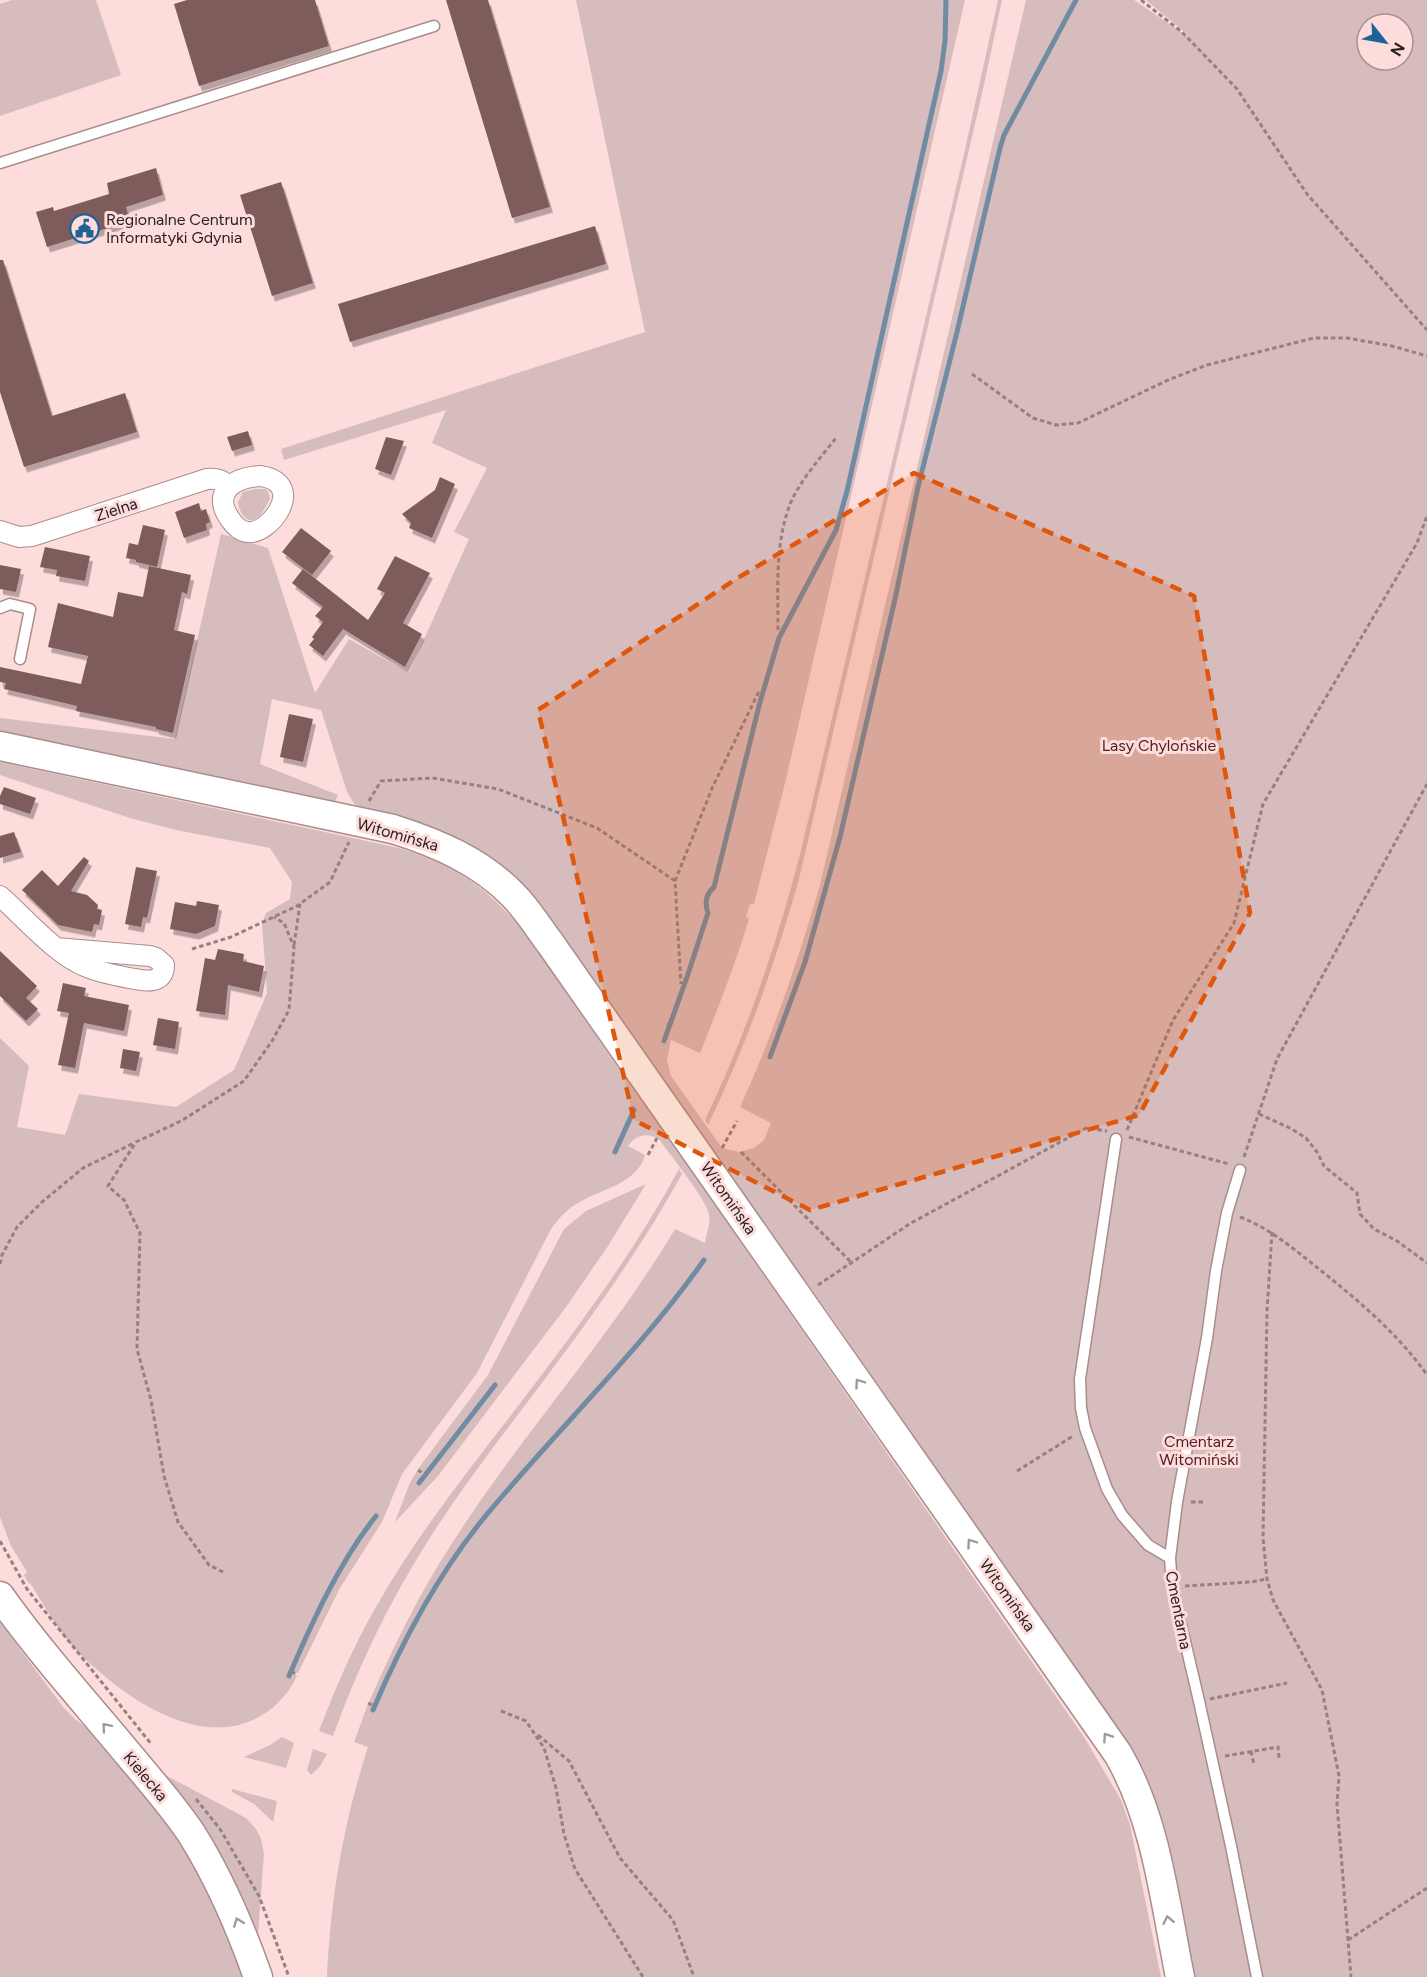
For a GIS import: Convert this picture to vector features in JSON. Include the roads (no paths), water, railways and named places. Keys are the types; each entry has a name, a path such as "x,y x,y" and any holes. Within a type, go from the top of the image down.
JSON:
{"street":[{"name":"Zielna","path":"0,531 19,537 32,536 207,479 222,480 229,486"},
{"name":"Witomińska","path":"0,747 393,829 447,849 470,861 513,895 550,943 1107,1736 1139,1795 1147,1820 1180,1977"},
{"path":"0,896 57,948"},
{"name":"Kielecka","path":"0,1596 165,1797 189,1832 220,1881 258,1977"}],"lane":[{"path":"0,163 434,26"},
{"path":"0,608 10,604 30,609 20,659"},
{"path":"1116,1139 1080,1379 1081,1408 1085,1428 1107,1489 1122,1515 1148,1545 1170,1558"},
{"name":"Cmentarna","path":"1240,1169 1227,1213 1215,1271 1207,1338 1177,1502 1170,1558 1172,1586 1212,1758 1257,1977"}],"waterway":[{"path":"664,1041 708,913 706,898 714,887 760,702 779,638 836,530 847,491 941,71 945,41 946,0"},
{"path":"770,1057 805,962 840,837 895,599 918,487 1000,148 1004,135 1076,0"},
{"path":"615,1152 634,1110"},
{"path":"373,1710 395,1661 433,1590 479,1524 623,1362 704,1260"},
{"path":"419,1483 495,1385"},
{"path":"289,1676 339,1572 350,1552 376,1516"}],"place":[{"name":"Regionalne Centrum Informatyki Gdynia","path":"85,228"}],"park label":[{"name":"Lasy Chylońskie","path":"1159,745"},
{"name":"Cmentarz Witomiński","path":"1199,1450"}]}
